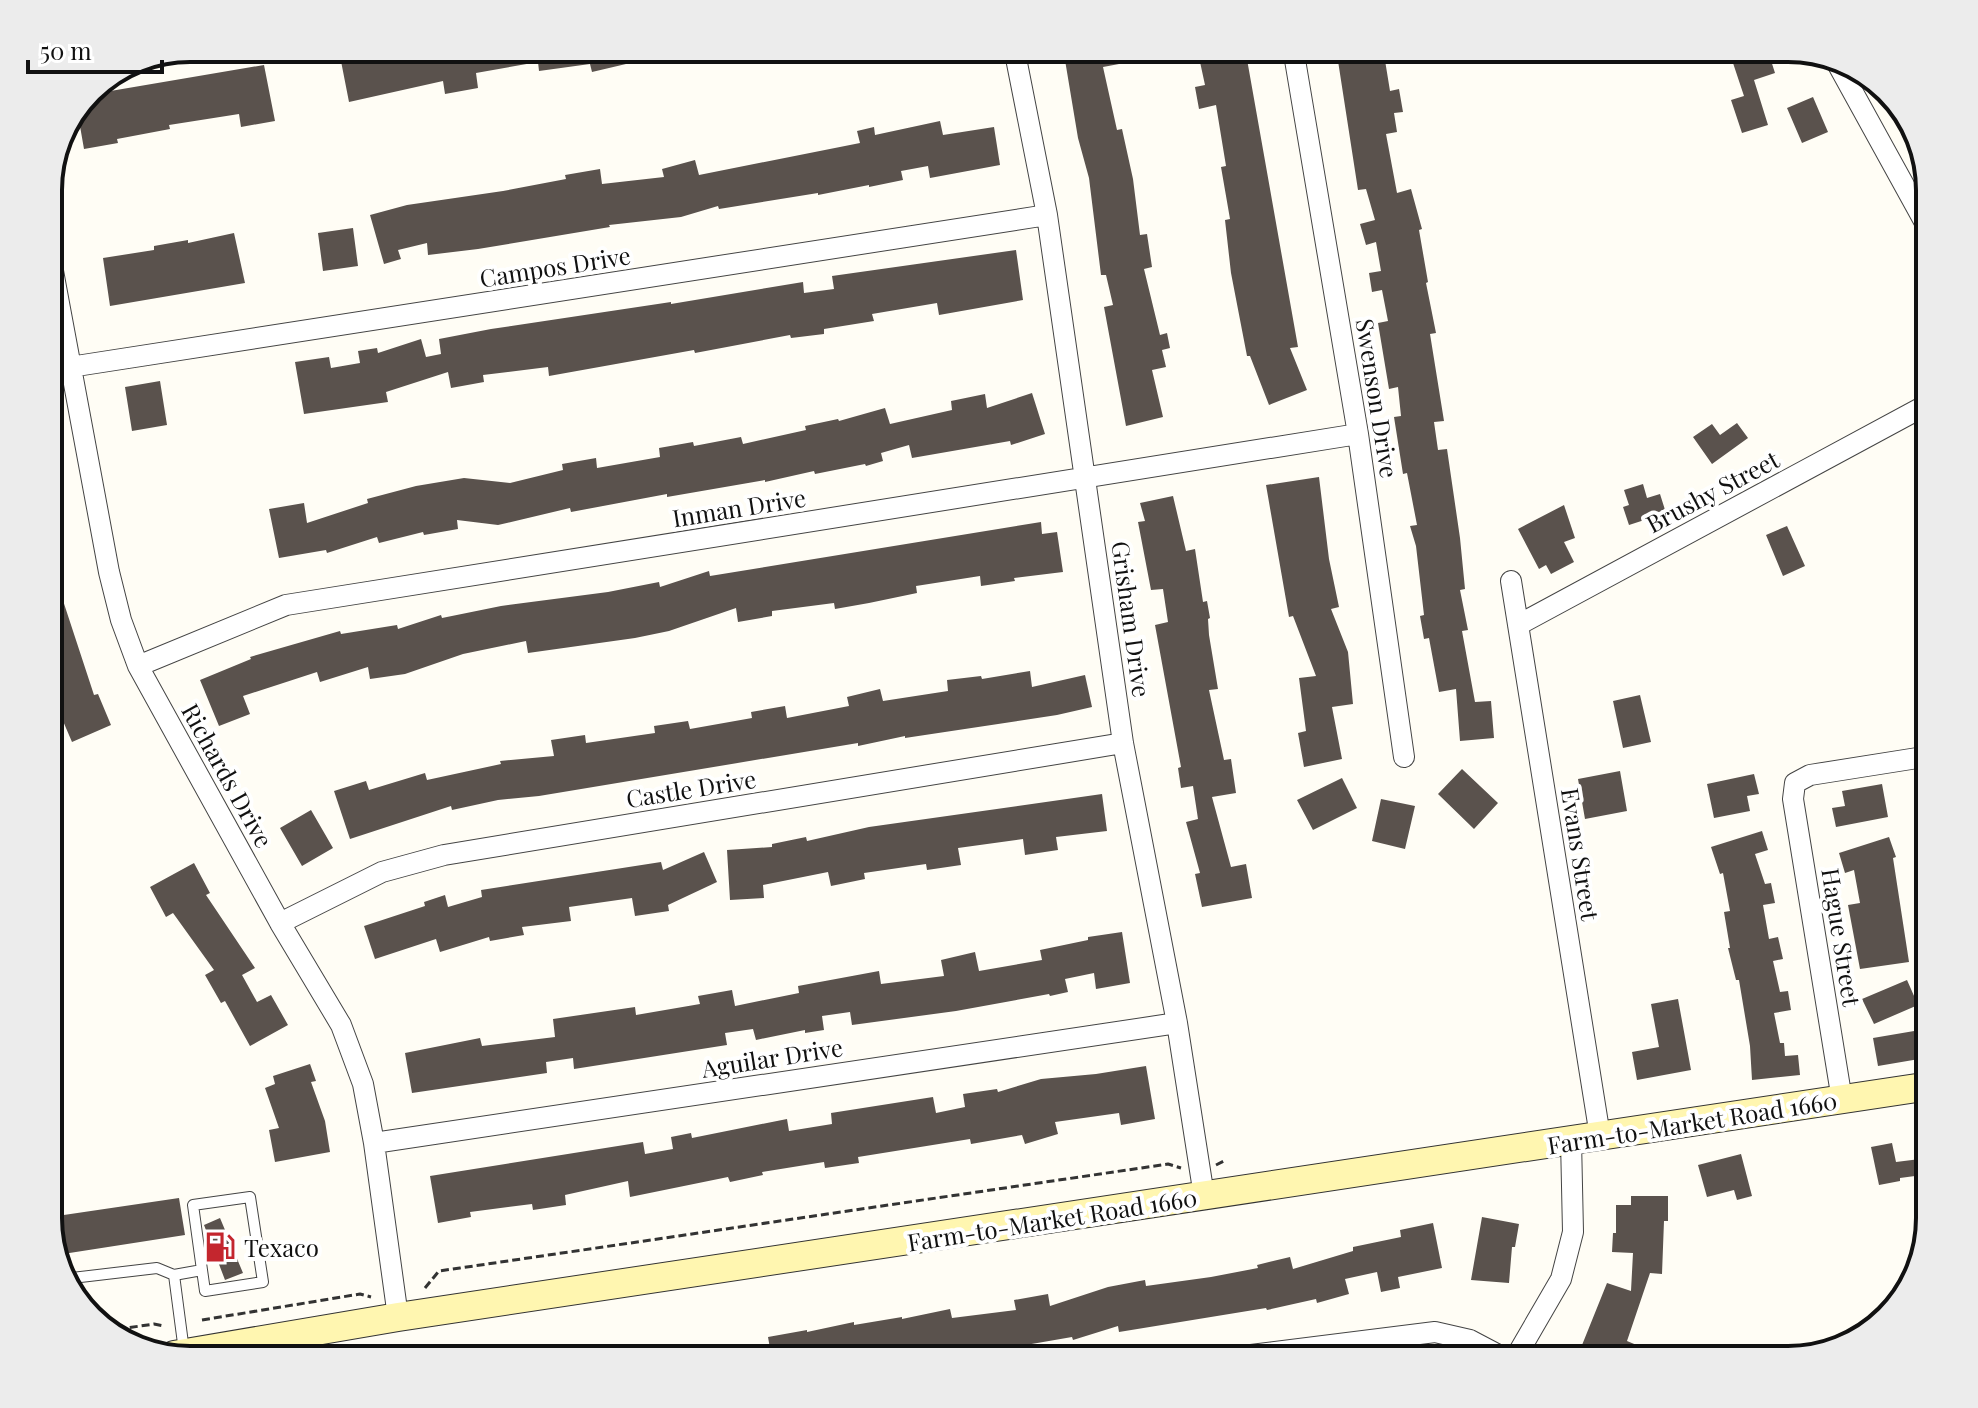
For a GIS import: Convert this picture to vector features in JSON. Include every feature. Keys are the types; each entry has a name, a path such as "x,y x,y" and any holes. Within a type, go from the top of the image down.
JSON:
{"main road":[{"name":"Farm-to-Market Road 1660","path":"232,1346 398,1317 1916,1088"}],"street":[{"name":"Grisham Drive","path":"1017,62 1047,215 1123,743 1177,1023 1204,1196"},
{"name":"Swenson Drive","path":"1295,62 1358,434 1404,757"},
{"path":"1845,76 1916,187"},
{"name":"Campos Drive","path":"70,367 1047,215"},
{"name":"Richards Drive","path":"62,322 109,572 121,620 138,666 280,923 341,1025 363,1084 398,1317"},
{"name":"Brushy Street","path":"1518,625 1916,411"},
{"name":"Inman Drive","path":"138,666 286,605 1358,434"},
{"name":"Evans Street","path":"1511,581 1600,1136"},
{"name":"Castle Drive","path":"280,923 382,872 444,855 1123,743"},
{"name":"Hague Street","path":"1842,1100 1793,799 1795,783 1810,775 1916,758"},
{"name":"Aguilar Drive","path":"374,1143 1177,1023"},
{"path":"1522,1346 1561,1279 1573,1232 1571,1140"},
{"path":"1323,1346 1435,1332 1470,1340 1481,1346"}],"lane":[{"path":"250,1197 263,1282 205,1291 202,1270 193,1205 250,1197"},
{"path":"77,1277 157,1268 174,1275 202,1270"},
{"path":"174,1275 180,1345"}],"path":[{"path":"1219,1165 1224,1161"},
{"path":"423,1290 439,1271 1168,1164 1183,1169"},
{"path":"202,1320 360,1294 373,1298"},
{"path":"125,1328 154,1324 164,1326"}],"building":[{"path":"341,62 538,62 476,73 478,88 445,94 443,81 349,102"},
{"path":"538,62 626,64 592,72 590,64 539,71"},
{"path":"1065,62 1119,62 1103,67 1117,130 1122,129 1133,179 1140,235 1147,234 1152,267 1144,269 1160,335 1167,333 1170,348 1162,350 1166,367 1152,370 1163,417 1126,426 1104,307 1113,305 1106,275 1101,275 1089,178 1078,138"},
{"path":"1200,62 1247,62 1298,347 1290,348 1307,390 1269,405 1250,356 1247,356 1231,273 1225,220 1230,219 1221,167 1226,166 1216,105 1199,109 1195,87 1205,85"},
{"path":"1338,62 1385,62 1390,91 1399,89 1403,112 1394,113 1397,132 1386,134 1397,193 1411,189 1422,229 1419,230 1426,283 1436,333 1430,334 1444,421 1434,422 1438,450 1447,449 1460,538 1465,589 1460,590 1468,630 1462,631 1475,702 1491,701 1494,738 1460,741 1456,689 1439,692 1429,638 1424,639 1416,546 1410,526 1417,525 1407,473 1403,474 1394,417 1401,416 1398,387 1389,389 1378,323 1388,321 1382,290 1372,292 1369,273 1381,271 1376,242 1366,245 1360,224 1375,220 1366,189 1358,190"},
{"path":"1733,62 1771,62 1775,73 1754,80 1768,125 1742,133 1731,100 1744,96"},
{"path":"264,65 275,121 241,127 239,114 169,125 170,129 84,149 80,126 110,91"},
{"path":"1813,97 1828,132 1802,143 1787,108"},
{"path":"940,121 943,135 994,127 1000,165 930,178 928,166 901,171 903,180 869,187 719,209 718,206 681,217 609,225 478,249 428,255 427,243 398,250 401,259 384,264 370,215 407,205 566,179 565,175 600,169 602,184 664,177 662,169 695,160 699,175 860,143 857,131 874,127 875,135"},
{"path":"353,228 358,266 323,271 318,233"},
{"path":"234,233 245,283 110,306 103,258"},
{"path":"1016,250 1023,300 939,315 937,303 872,314 874,321 824,329 824,334 791,338 790,335 549,376 548,367 483,375 484,382 451,388 448,372 386,392 388,402 304,414 295,362 329,357 331,368 360,363 358,351 377,348 378,353 421,339 426,357 441,354 439,339 491,329 803,282 804,293 834,289 832,276"},
{"path":"160,381 167,425 132,431 125,387"},
{"path":"1032,393 1045,434 1011,445 1010,441 912,458 909,445 881,453 883,461 866,466 815,474 814,471 765,482 667,497 667,494 571,512 570,508 498,525 457,520 458,529 424,535 423,532 379,543 377,537 327,553 326,550 279,558 269,509 304,503 307,523 368,503 367,499 416,486 464,478 510,483 563,470 562,464 596,458 597,468 660,457 659,448 693,442 694,446 741,437 743,444 885,408 890,424 952,410 951,401 985,394 987,408"},
{"path":"1737,423 1748,438 1712,464 1693,437 1712,424 1720,435"},
{"path":"1319,477 1329,559 1339,607 1331,609 1348,652 1353,704 1332,707 1342,759 1304,767 1298,733 1306,731 1299,678 1316,676 1293,616 1289,617 1266,485"},
{"path":"1643,484 1647,498 1660,494 1666,513 1629,525 1623,507 1629,505 1624,490"},
{"path":"1173,496 1186,551 1195,549 1203,602 1207,601 1218,689 1209,690 1224,760 1231,759 1236,793 1212,797 1231,867 1246,864 1252,898 1202,907 1195,874 1200,873 1186,822 1198,819 1193,786 1181,788 1178,768 1181,767 1155,625 1168,622 1163,589 1151,590 1138,522 1145,521 1140,503"},
{"path":"1564,505 1575,538 1564,542 1574,562 1551,574 1546,565 1539,569 1518,529"},
{"path":"1041,522 1042,534 1057,532 1063,572 981,586 980,576 916,586 917,593 869,603 835,609 834,603 772,611 772,616 738,622 736,608 669,631 635,638 528,653 526,641 463,654 405,674 370,679 368,667 320,682 317,672 243,696 250,714 219,726 200,680 250,657 340,631 341,634 397,625 398,629 441,615 442,618 659,582 660,587 709,571 710,576"},
{"path":"1787,526 1805,566 1783,576 1766,535"},
{"path":"62,598 94,695 98,694 111,725 72,742 62,719"},
{"path":"1030,671 1032,687 1085,675 1092,707 1057,715 498,800 452,810 451,806 350,839 334,791 366,781 369,790 425,773 427,780 501,764 500,761 554,756 551,740 585,735 586,743 655,733 654,726 688,721 690,729 752,718 751,712 785,706 787,718 849,706 847,697 880,689 883,701 948,691 947,680 981,676 982,679"},
{"path":"1640,695 1651,742 1623,748 1613,701"},
{"path":"1462,769 1498,803 1474,829 1438,794"},
{"path":"1620,771 1627,811 1585,819 1578,779"},
{"path":"1754,774 1759,794 1747,796 1750,811 1714,818 1707,784"},
{"path":"1342,778 1357,808 1313,830 1297,800"},
{"path":"1882,784 1888,817 1836,827 1832,808 1845,806 1842,791"},
{"path":"1102,794 1107,831 1056,837 1058,850 1025,855 1023,839 958,848 961,865 927,870 926,864 864,873 865,879 831,886 828,872 763,885 764,898 730,900 727,850 772,847 772,844 806,837 807,841 869,827"},
{"path":"1381,799 1415,806 1405,849 1372,841"},
{"path":"311,810 333,848 302,866 280,828"},
{"path":"1762,831 1768,850 1755,854 1765,884 1771,883 1775,903 1763,905 1769,939 1778,937 1783,959 1773,961 1780,992 1788,991 1791,1010 1774,1013 1785,1056 1798,1055 1800,1075 1752,1080 1739,980 1736,980 1728,948 1724,912 1730,911 1723,873 1720,874 1711,847"},
{"path":"1889,837 1896,857 1893,858 1909,962 1860,969 1848,905 1860,903 1854,870 1845,873 1839,853"},
{"path":"704,852 717,882 668,905 669,911 635,916 632,898 569,907 571,921 522,927 524,935 490,941 489,937 440,952 436,939 375,959 364,926 425,906 424,902 445,895 448,907 482,897 481,890 661,862 663,870"},
{"path":"194,863 210,893 206,895 255,968 242,975 257,1002 271,995 288,1025 250,1046 225,1001 221,1003 205,975 214,970 173,913 166,917 150,887"},
{"path":"1122,932 1130,983 1096,989 1094,973 1065,979 1068,992 1050,996 852,1025 850,1012 822,1016 824,1030 805,1033 805,1030 756,1040 753,1029 725,1033 727,1045 574,1069 573,1058 546,1062 547,1073 412,1093 405,1053 480,1038 482,1046 555,1037 553,1019 635,1007 636,1015 700,1004 698,996 732,990 735,1006 799,993 798,986 879,971 881,984 944,976 941,960 975,952 979,971 1042,960 1040,950 1088,940 1088,937"},
{"path":"1907,980 1916,1006 1874,1024 1862,999"},
{"path":"1678,999 1691,1070 1637,1080 1632,1052 1659,1047 1651,1004"},
{"path":"1916,1031 1916,1060 1878,1066 1873,1038"},
{"path":"310,1064 316,1081 311,1082 325,1121 330,1152 275,1162 269,1130 279,1128 265,1088 275,1084 273,1076"},
{"path":"1146,1066 1155,1119 1121,1125 1119,1113 1055,1122 1058,1134 1025,1144 1022,1135 971,1144 970,1139 858,1157 859,1163 825,1168 824,1162 762,1172 763,1175 730,1182 728,1177 630,1197 628,1181 565,1195 566,1205 533,1210 532,1204 470,1212 471,1217 438,1223 430,1176 643,1142 645,1154 673,1149 671,1137 691,1133 692,1138 787,1119 789,1131 832,1124 831,1113 933,1097 936,1113 965,1107 963,1094 997,1089 998,1092 1041,1079"},
{"path":"1892,1143 1896,1162 1916,1160 1916,1176 1879,1185 1871,1147"},
{"path":"1741,1154 1752,1196 1737,1200 1734,1190 1707,1197 1698,1165"},
{"path":"1631,1196 1668,1196 1662,1274 1650,1273 1627,1341 1639,1346 1582,1346 1607,1283 1631,1291 1633,1253 1612,1252 1616,1205 1631,1205"},
{"path":"179,1198 185,1235 67,1253 62,1215"},
{"path":"1482,1217 1519,1224 1515,1247 1512,1247 1509,1283 1471,1280"},
{"path":"220,1218 243,1273 225,1280 204,1225"},
{"path":"1433,1223 1442,1268 1398,1277 1400,1288 1381,1292 1377,1272 1345,1279 1349,1294 1317,1303 1316,1299 1267,1310 1119,1332 1118,1326 1073,1340 1072,1337 1020,1346 770,1346 768,1337 807,1330 854,1322 854,1325 902,1319 950,1309 952,1318 1016,1310 1014,1300 1048,1294 1050,1306 1108,1287 1145,1280 1146,1286 1211,1277 1258,1268 1257,1265 1290,1257 1293,1269 1353,1251 1353,1247 1401,1237 1400,1230"}],"place":[{"name":"Texaco","path":"220,1247"}]}
